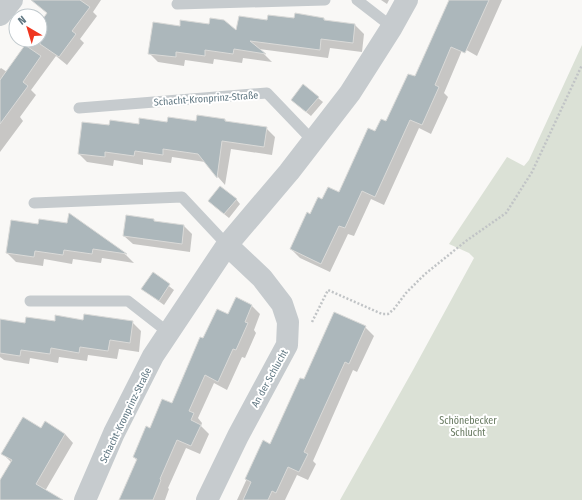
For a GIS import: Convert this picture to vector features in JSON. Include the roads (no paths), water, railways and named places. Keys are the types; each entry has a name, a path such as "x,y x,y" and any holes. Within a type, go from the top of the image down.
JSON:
{"street":[{"path":"0,15 12,0"},
{"name":"Schacht-Kronprinz-Straße","path":"85,500 114,433 153,356 227,245 289,172 350,94 407,0"},
{"name":"An der Schlucht","path":"207,500 238,436 287,345 288,322 282,304 262,278 227,245"}],"lane":[{"path":"177,4 325,0"},
{"path":"357,0 392,27"},
{"name":"Schacht-Kronprinz-Straße","path":"80,108 267,93 313,141"},
{"path":"34,203 182,197 227,245"},
{"path":"30,301 128,301 169,333"}],"park label":[{"name":"Schönebecker Schlucht","path":"468,426"}]}
